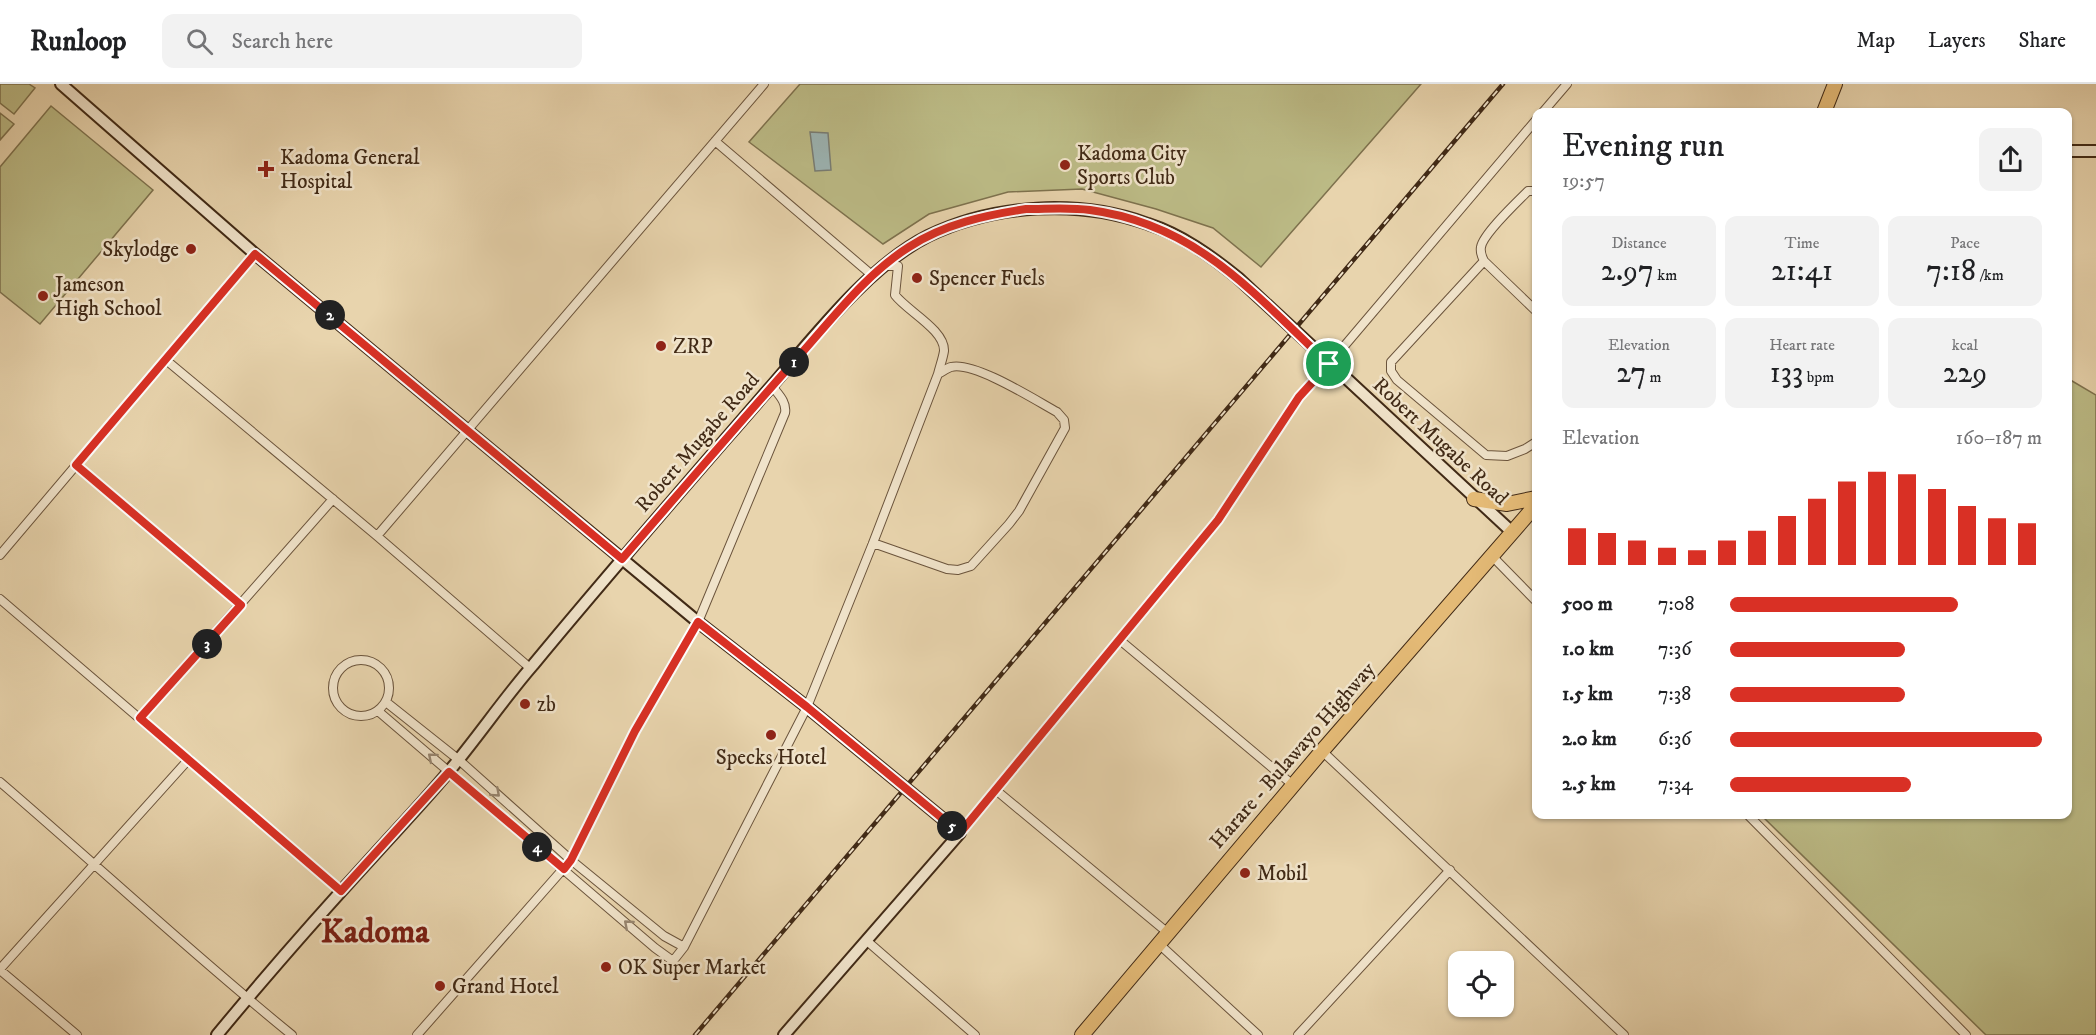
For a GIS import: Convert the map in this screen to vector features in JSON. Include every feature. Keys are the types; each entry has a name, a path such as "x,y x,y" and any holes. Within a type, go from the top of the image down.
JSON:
{"highway":[{"path":"1827,108 1835,84"},
{"path":"1474,499 1507,504 1532,499"},
{"name":"Harare - Bulawayo Highway","path":"1082,1035 1322,751 1532,510"}],"street":[{"path":"61,84 255,254 698,622 807,707 960,833"},
{"path":"377,536 764,84"},
{"path":"1546,108 1567,84"},
{"path":"784,1035 997,791 1218,520 1299,397 1532,125"},
{"path":"715,141 873,276"},
{"path":"2072,151 2096,151"},
{"path":"1532,191 1528,191 1501,219 1481,248 1484,261 1532,307"},
{"name":"Robert Mugabe Road","path":"217,1035 341,891 449,772 530,668 772,386 856,292 908,247 931,235 994,213 1026,209 1054,209 1090,210 1118,216 1148,223 1174,235 1215,260 1238,278 1512,532"},
{"path":"0,555 255,254"},
{"path":"1484,261 1391,362 1391,371 1396,380 1486,455 1507,456 1532,445"},
{"path":"378,711 673,961 684,947 807,707 939,374 944,350 942,340 932,327 895,296 898,266 886,266"},
{"path":"166,360 377,536 530,668"},
{"path":"873,543 947,569 958,570 971,566 1019,511 1065,428 1064,420 1057,412 984,372 963,367 950,367 939,374"},
{"path":"417,1035 571,860 635,731 698,622 785,413 784,402 772,386"},
{"path":"76,465 241,605"},
{"path":"140,718 333,499"},
{"path":"1492,556 1532,597"},
{"path":"0,598 341,891"},
{"path":"1121,640 1293,785"},
{"path":"365,660 375,663 384,670 389,680 390,691 386,702 378,711 368,716 357,716 346,712 338,705 334,695 333,684 337,674 344,666 354,661 365,660"},
{"path":"386,702 459,760 571,860 664,936 684,947"},
{"path":"1322,751 1624,1035"},
{"path":"77,1035 0,970 189,759"},
{"path":"0,782 247,999 292,1035"},
{"path":"997,791 1163,939 1258,1035"},
{"path":"1752,819 1966,1035"},
{"path":"1298,1035 1450,870"},
{"path":"867,941 975,1035"}],"shaded area":[{"path":"0,84 29,84 35,88 14,114 0,103"},
{"name":"Kadoma City Sports Club","path":"800,84 1421,84 1261,267 1213,228 1156,209 1082,189 1008,192 929,214 883,244 749,142"},
{"name":"Jameson High School","path":"51,106 153,190 40,324 0,292 0,167"},
{"path":"0,113 14,124 0,140"},
{"path":"2072,381 2096,395 2096,1035 1986,1035 1765,819 2072,819"}],"water":[{"path":"810,132 828,133 831,170 815,171"}],"railway":[{"path":"695,1035 1503,84"}],"place":[{"name":"Kadoma City Sports Club","path":"1065,165"},
{"name":"Kadoma General Hospital","path":"266,169"},
{"name":"Skylodge","path":"191,249"},
{"name":"Spencer Fuels","path":"917,278"},
{"name":"Jameson High School","path":"43,296"},
{"name":"ZRP","path":"661,346"},
{"name":"zb","path":"525,704"},
{"name":"Specks Hotel","path":"771,735"},
{"name":"Mobil","path":"1245,873"},
{"name":"OK Super Market","path":"606,967"},
{"name":"Grand Hotel","path":"440,986"}],"district":[{"name":"Kadoma","path":"375,930"}],"route":[{"path":"1026,209 1090,210 1148,223 1182,239 1215,260 1238,278 1329,364 1299,397 1218,520 997,791 960,833 807,707 698,622 635,731 571,860 564,869 449,772 341,891 140,718 241,605 76,465 255,254 622,559 772,386 873,276 908,247 931,235 994,213 1026,209"}]}
